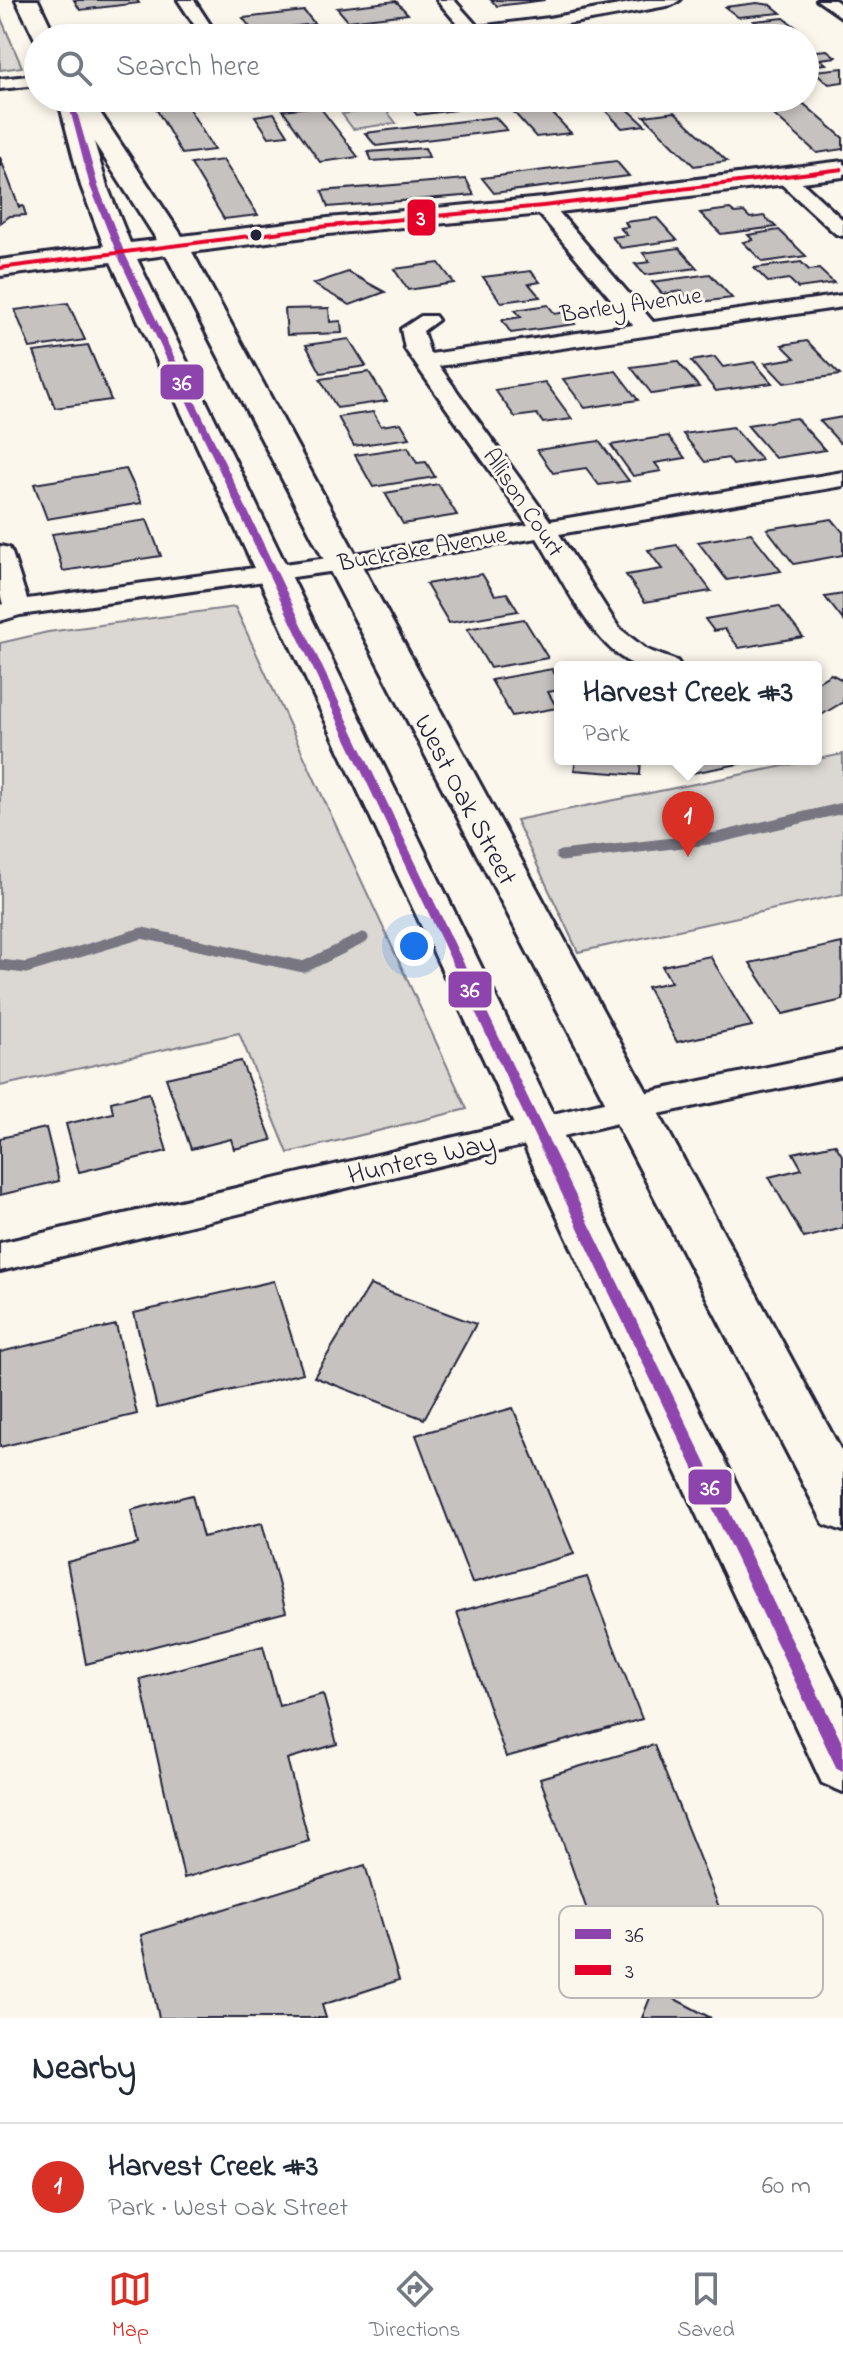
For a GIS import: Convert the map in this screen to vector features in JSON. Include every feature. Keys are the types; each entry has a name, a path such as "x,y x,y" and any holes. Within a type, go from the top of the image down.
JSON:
{"main road":[{"path":"27,0 38,24"},
{"path":"74,112 94,186 125,264 843,1763"},
{"name":"West Oak Street","path":"87,112 180,257 843,1507"},
{"path":"0,289 125,264 180,257 341,246 543,206 843,169"},
{"path":"0,268 125,264"}],"street":[{"path":"186,0 202,24"},
{"path":"445,0 467,24"},
{"path":"542,24 672,0"},
{"path":"825,0 843,13"},
{"path":"0,84 24,81"},
{"path":"785,177 843,230"},
{"path":"543,206 647,328"},
{"name":"Barley Avenue","path":"426,361 843,301"},
{"name":"Allison Court","path":"428,320 412,329 413,342 543,528 609,633 638,656 652,661"},
{"name":"Buckrake Avenue","path":"9,611 343,563 843,479"},
{"path":"0,553 9,611"},
{"name":"Hunters Way","path":"0,1257 538,1129 843,1063"}],"shaded area":[{"path":"0,16 22,67 0,70"},
{"path":"387,112 396,123 353,129 342,114"},
{"path":"235,607 467,1109 288,1153 239,1033 0,1086 0,643 48,632"},
{"path":"843,754 843,894 578,952 516,820 788,765 822,765 822,758"}],"building":[{"path":"74,0 137,0 139,3 80,10"},
{"path":"491,0 545,0 497,6"},
{"path":"396,1 408,14 348,21 337,8"},
{"path":"757,3 771,5 781,13 738,17 725,7"},
{"path":"304,11 315,24 248,24 243,18"},
{"path":"784,18 792,24 758,24 754,21"},
{"path":"827,50 836,57 820,59 826,64 819,65 819,51"},
{"path":"843,68 843,82 829,84 819,75 819,70"},
{"path":"158,112 191,112 214,150 182,154"},
{"path":"284,112 324,112 358,157 320,162"},
{"path":"514,112 551,112 571,133 536,137"},
{"path":"607,112 631,112 645,125 622,128"},
{"path":"675,112 727,161 694,166 644,116"},
{"path":"770,112 813,112 843,138 843,149 817,153"},
{"path":"274,113 288,135 269,137 255,116"},
{"path":"495,117 507,130 376,146 365,133"},
{"path":"425,148 429,157 372,161 368,152"},
{"path":"0,157 19,207 23,206 26,215 10,216 0,223"},
{"path":"223,160 258,215 224,219 191,164"},
{"path":"616,161 629,176 494,193 482,178"},
{"path":"466,179 474,195 328,207 322,191"},
{"path":"730,209 735,213 744,212 750,218 764,216 776,227 721,234 700,213"},
{"path":"657,218 677,240 621,248 612,237 627,235 620,228 628,227 625,222"},
{"path":"779,230 806,256 763,262 743,242 753,240 748,235"},
{"path":"679,248 697,268 645,275 635,264 650,262 643,253"},
{"path":"801,262 809,270 819,269 834,283 798,288 789,279 768,282 754,268"},
{"path":"439,263 454,283 408,290 394,269"},
{"path":"531,271 540,282 529,284 540,297 501,302 483,277"},
{"path":"348,272 385,292 350,305 313,284"},
{"path":"710,274 732,298 693,303 682,291 662,294 652,282"},
{"path":"68,303 85,340 30,348 15,310"},
{"path":"548,305 555,314 566,312 575,324 511,333 502,320 521,317 515,310"},
{"path":"329,308 330,322 341,321 342,333 287,335 285,309"},
{"path":"349,339 366,366 321,373 306,345"},
{"path":"807,341 840,375 784,383 765,363 795,358 782,345"},
{"path":"88,345 111,400 55,408 34,352"},
{"path":"715,357 723,367 754,362 772,383 716,391 691,361"},
{"path":"677,361 699,387 652,394 631,367"},
{"path":"616,371 638,400 585,408 563,379"},
{"path":"369,372 387,401 337,408 320,379"},
{"path":"545,382 572,419 543,423 537,414 515,417 495,390"},
{"path":"373,412 381,426 401,423 410,438 354,446 338,417"},
{"path":"843,417 843,443 840,443 820,421"},
{"path":"796,418 825,450 775,458 747,425"},
{"path":"733,427 762,460 733,465 728,458 705,462 683,434"},
{"path":"668,436 685,458 655,463 661,471 633,476 611,445"},
{"path":"599,441 629,481 599,485 586,468 553,473 537,450"},
{"path":"408,447 417,463 426,462 435,477 373,487 355,455"},
{"path":"126,469 142,503 47,519 34,484"},
{"path":"438,484 457,515 403,524 385,493"},
{"path":"832,519 843,532 843,555 794,564 767,529"},
{"path":"147,520 161,556 63,571 52,534"},
{"path":"751,533 781,571 727,580 698,542"},
{"path":"677,545 711,591 645,602 626,575 662,569 648,550"},
{"path":"482,574 495,595 507,593 518,611 449,623 426,584"},
{"path":"843,594 843,620 825,597"},
{"path":"779,606 803,637 739,648 725,629 714,631 705,619"},
{"path":"524,619 548,658 490,668 467,629"},
{"path":"552,669 554,691 548,692 554,709 512,716 491,680"},
{"path":"831,674 843,680 843,702 822,714 822,679"},
{"path":"575,765 641,765 640,775 574,770"},
{"path":"688,765 734,765 693,773"},
{"path":"842,943 843,1000 783,1014 750,963"},
{"path":"710,956 752,1026 677,1042 647,987 671,982 662,966"},
{"path":"241,1061 272,1140 234,1149 231,1139 191,1149 166,1078"},
{"path":"149,1093 167,1151 79,1172 66,1124 113,1113 111,1102"},
{"path":"46,1128 59,1181 0,1195 0,1138"},
{"path":"835,1144 843,1157 843,1228 804,1238 769,1177 802,1169 793,1153"},
{"path":"274,1281 303,1373 157,1408 134,1313"},
{"path":"370,1285 476,1324 424,1419 314,1377"},
{"path":"116,1325 137,1414 0,1447 0,1352"},
{"path":"513,1408 574,1554 472,1583 416,1435"},
{"path":"192,1495 203,1537 262,1523 286,1612 86,1664 67,1562 138,1544 131,1510"},
{"path":"587,1577 642,1719 506,1757 457,1612"},
{"path":"263,1646 279,1706 323,1694 337,1744 287,1759 309,1841 184,1878 140,1679"},
{"path":"654,1745 719,1906 586,1906 540,1778"},
{"path":"365,1865 399,1980 322,2005 326,2018 159,2018 141,1935"},
{"path":"650,1998 673,1998 711,2018 642,2018"}],"waterway":[{"path":"561,856 717,838 843,808"},
{"path":"0,965 26,968 142,933 304,967 363,938"}],"transit line":[{"name":"36","path":"74,112 94,186 121,254 523,1100 843,1763"},
{"name":"3","path":"0,268 328,226 543,206 843,169"}],"place":[{"name":"Harvest Creek #3","path":"688,857"}]}
